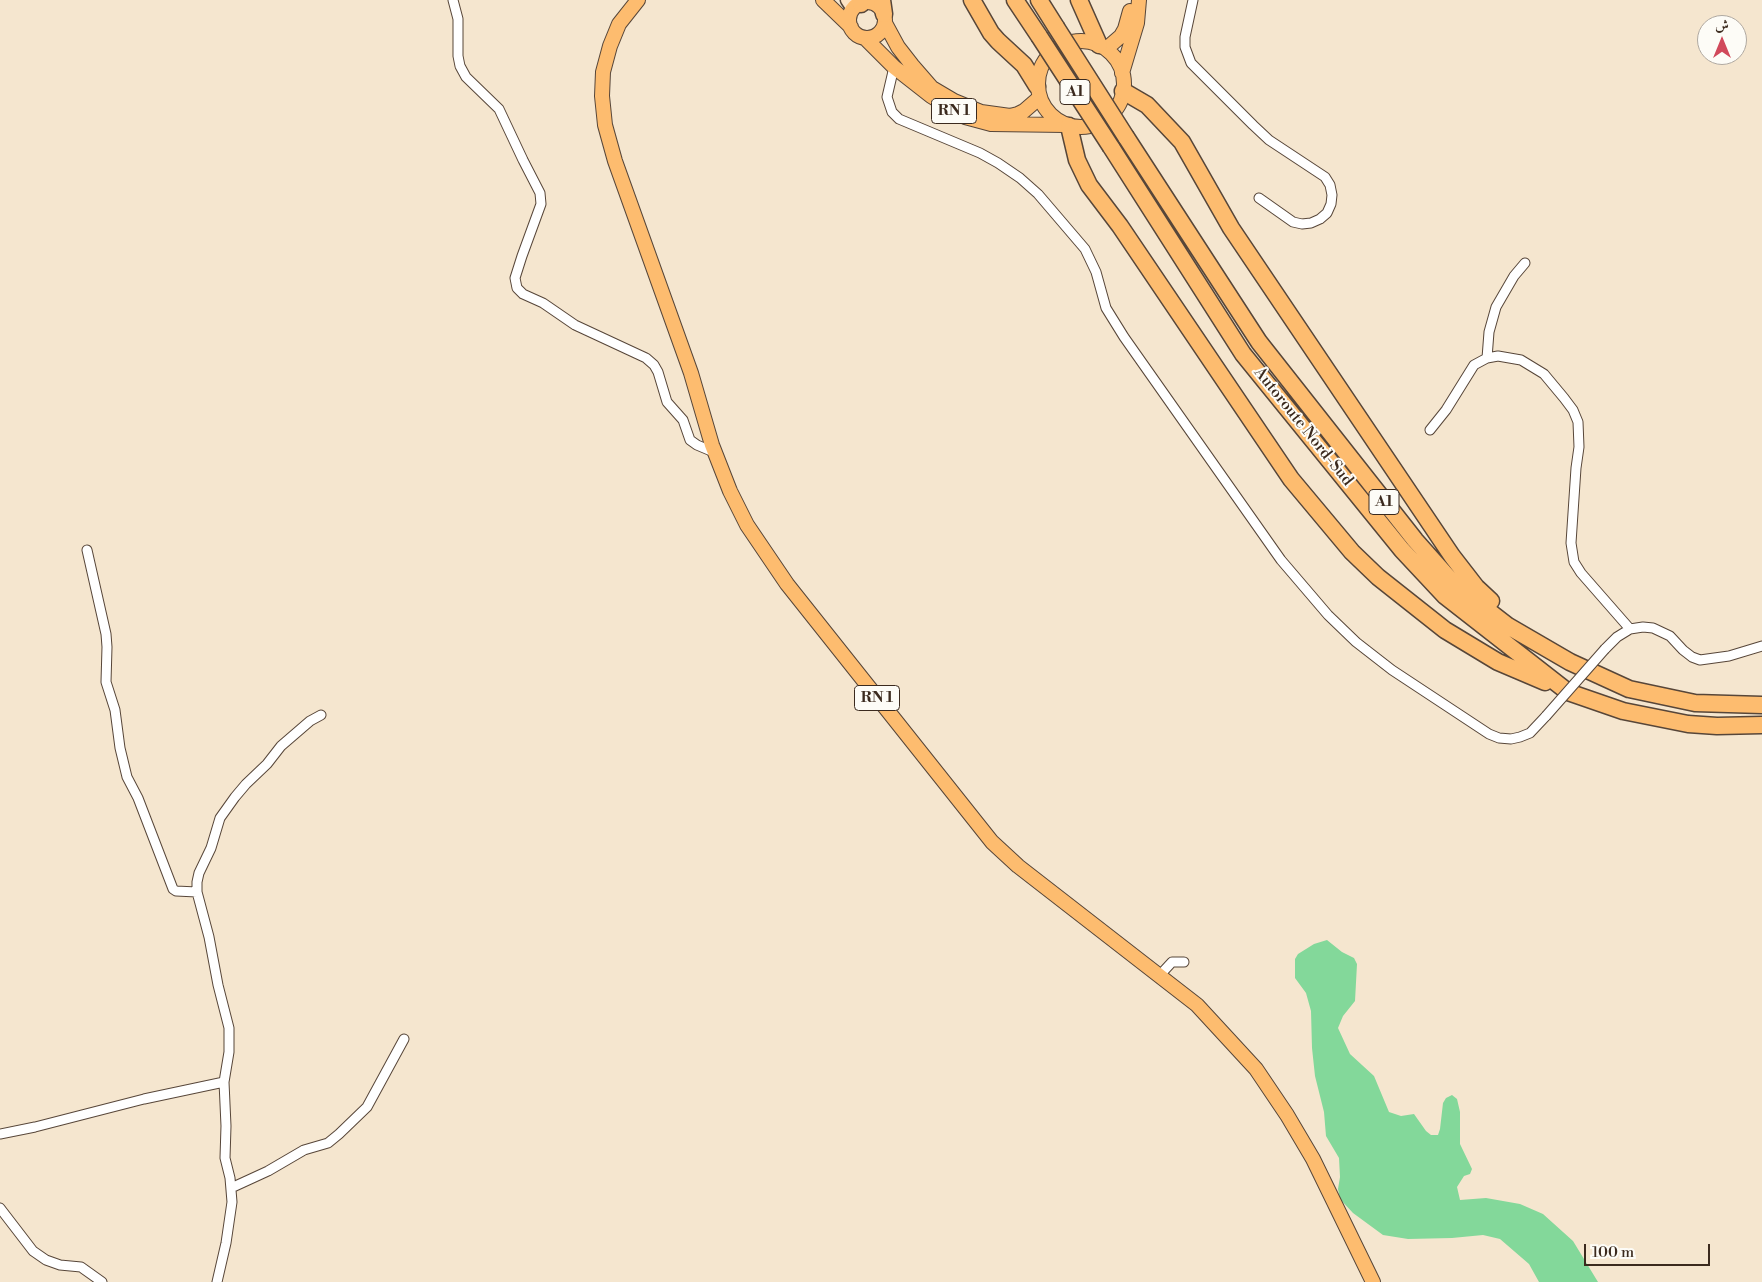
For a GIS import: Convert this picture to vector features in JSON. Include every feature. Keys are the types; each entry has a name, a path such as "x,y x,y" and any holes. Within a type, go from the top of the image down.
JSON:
{"highway":[{"path":"972,0 991,33 1024,65 1038,92"},
{"name":"Autoroute Nord-Sud","path":"1015,0 1243,354 1402,550 1444,596 1568,692 1623,711 1688,724 1717,726 1762,725"},
{"name":"Autoroute Nord-Sud","path":"1039,0 1259,342 1415,540 1455,585 1508,626 1570,662 1629,689 1696,703 1762,705"},
{"path":"1079,0 1102,47"},
{"path":"1123,90 1147,105 1182,142 1231,228 1452,556 1476,587 1511,620 1570,662"},
{"path":"1068,125 1077,160 1089,186 1120,226 1291,479 1352,552 1378,577 1445,630 1498,662 1568,692"}],"main road":[{"name":"RN 1","path":"638,0 620,24 610,46 603,72 602,88 605,125 641,239 667,304 716,453 730,491 747,525 787,584 992,842 1018,866 1197,1005 1256,1068 1313,1159 1373,1282"},
{"path":"1102,47 1121,36 1130,14 1131,0"},
{"path":"1139,0 1137,23 1123,68 1123,90 1118,106 1108,118 1093,125 1077,127 1068,125 1050,114 1038,92 1040,70 1053,51 1067,43 1083,41 1102,47 1116,60 1123,68 1147,105"},
{"path":"825,2 874,4 884,12 878,34 865,38 856,34 825,2"},
{"path":"851,27 850,17 855,4"},
{"name":"RN 1","path":"884,12 898,47 912,65 932,88 954,101 981,112 1010,116 1024,111 1038,92"},
{"name":"RN 1","path":"865,38 894,67 946,106 965,117 979,122 1002,125 1068,125"}],"street":[{"path":"452,0 458,19 458,56 460,66 466,77 499,108 522,160 540,193 541,204 522,256 516,278 517,288 523,294 544,303 575,325 646,358 654,364 667,402 683,420 690,440 696,445 716,453"},
{"path":"1193,0 1185,36 1185,47 1191,63 1269,140 1325,178 1330,186 1332,195 1327,213 1311,223 1302,224 1292,222 1259,198"},
{"path":"894,67 887,97 892,112 899,119 980,153 1020,178 1038,194 1085,249 1096,272 1106,308 1124,337 1282,560 1328,615 1356,642 1392,670 1489,734 1499,738 1511,739 1530,733 1605,649 1617,637 1630,629 1643,627 1662,632 1670,636 1692,657 1700,660 1729,656 1762,646"},
{"path":"1487,358 1489,332 1496,307 1514,276 1525,263"},
{"path":"1430,430 1446,410 1474,365 1487,358 1498,356 1521,360 1544,374 1573,410 1578,422 1579,435 1572,553 1574,562 1581,573 1630,629"},
{"path":"87,550 108,647 106,682 116,718 120,748 127,777 138,798 173,889 197,892"},
{"path":"217,1282 231,1210 230,1178 225,1158 224,1082 229,1052 229,1028 197,892 199,873 211,848 220,818 225,811 246,784 268,764 282,746 310,721 321,715"},
{"path":"1160,975 1172,962 1184,962"},
{"path":"231,1188 268,1171 304,1150 328,1143 339,1134 367,1107 404,1039"},
{"path":"0,1134 35,1128 144,1099 224,1082"},
{"path":"0,1208 33,1251 46,1260 60,1265 81,1267 102,1282"}],"green space":[{"path":"1327,940 1342,952 1354,958 1357,964 1355,1001 1343,1016 1338,1028 1350,1054 1374,1076 1389,1112 1401,1116 1414,1114 1426,1131 1431,1135 1438,1135 1443,1103 1446,1098 1452,1095 1457,1099 1460,1112 1460,1144 1472,1169 1470,1174 1464,1176 1457,1187 1460,1200 1486,1198 1520,1204 1543,1214 1573,1241 1598,1282 1539,1282 1529,1264 1500,1239 1483,1235 1408,1239 1383,1235 1353,1213 1340,1199 1338,1189 1340,1177 1339,1158 1326,1136 1324,1112 1315,1076 1311,1011 1306,993 1295,978 1295,959 1298,954 1314,944"}]}
